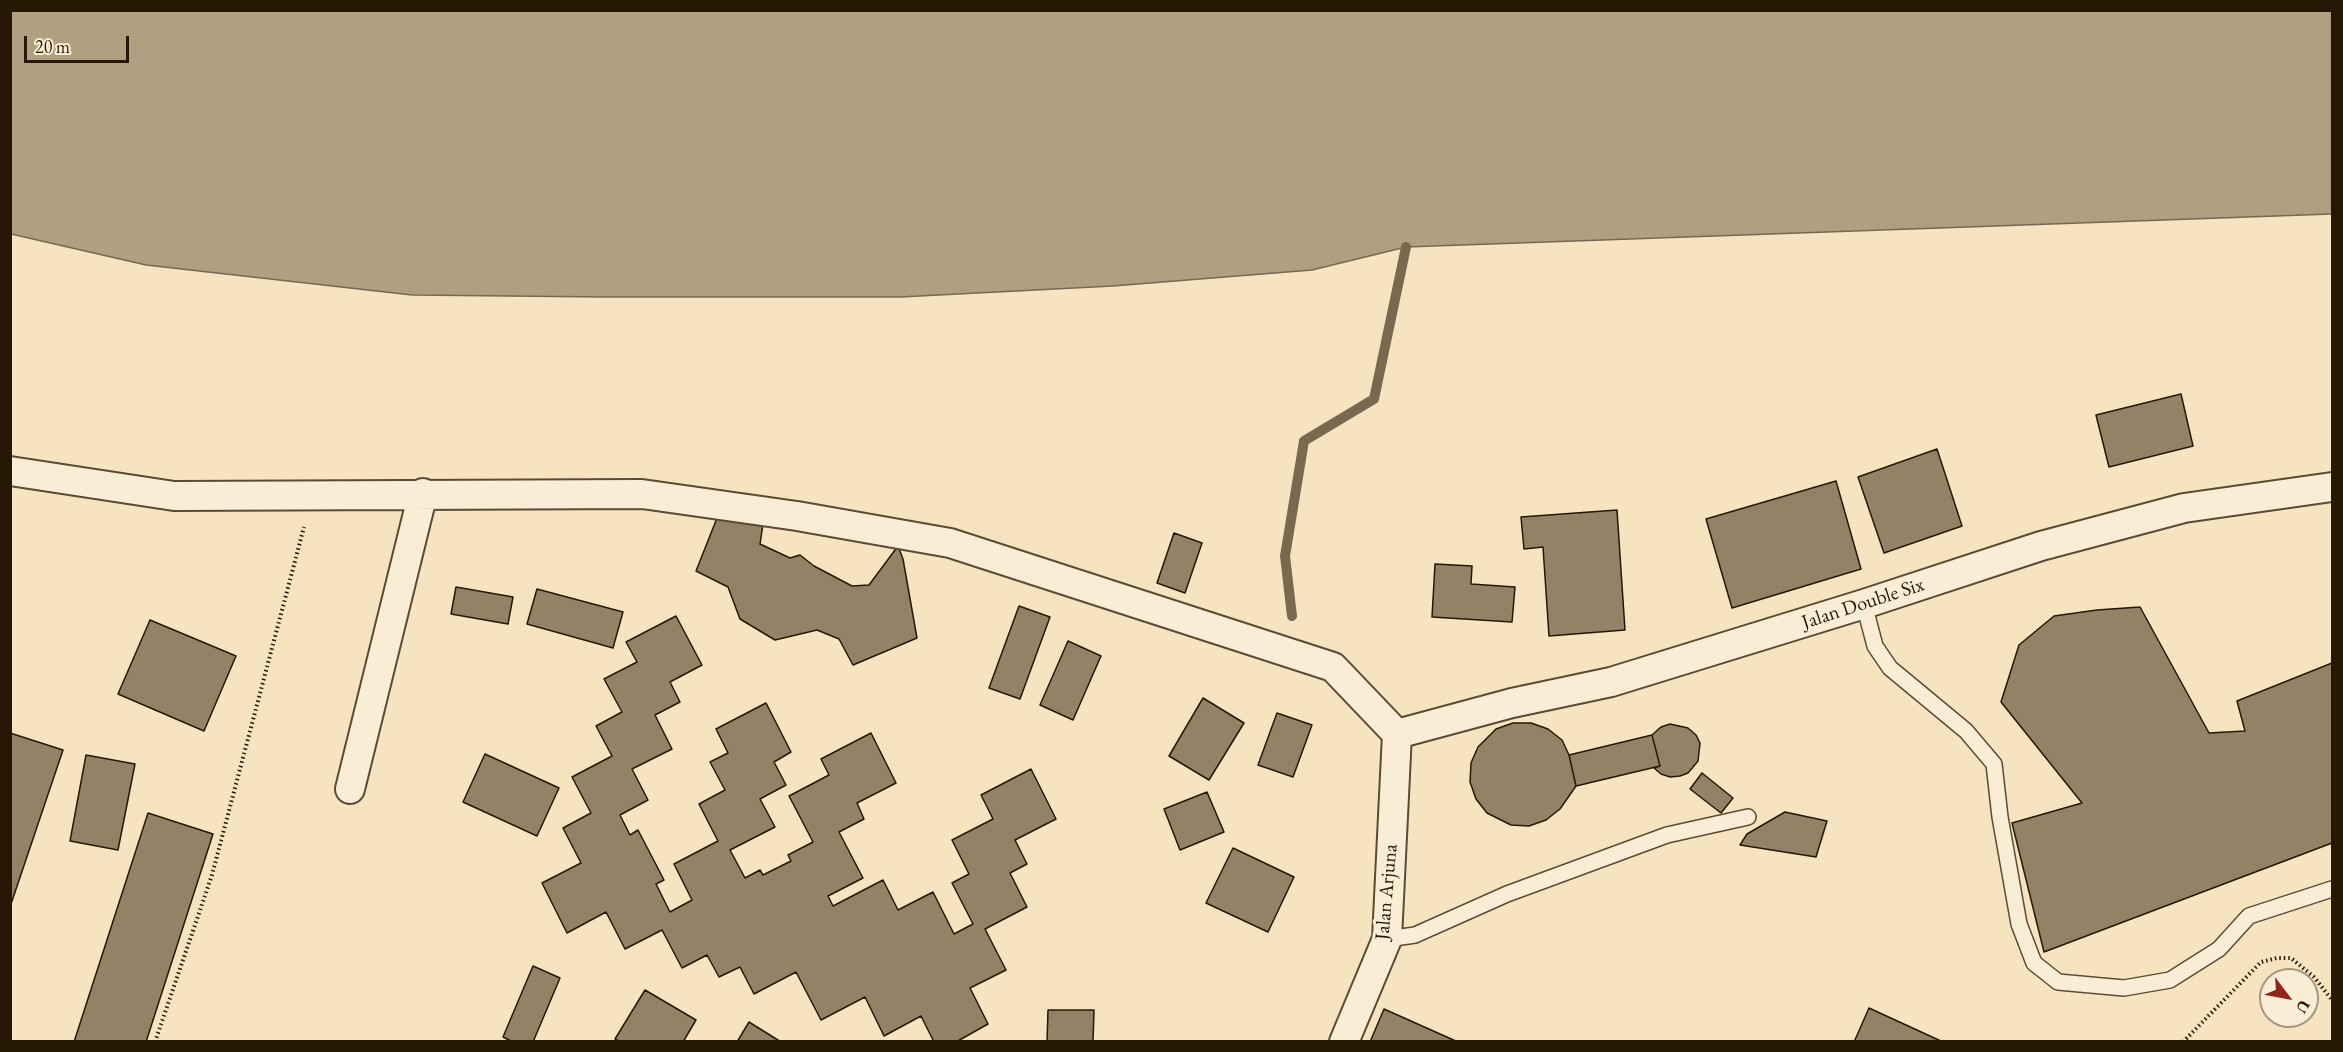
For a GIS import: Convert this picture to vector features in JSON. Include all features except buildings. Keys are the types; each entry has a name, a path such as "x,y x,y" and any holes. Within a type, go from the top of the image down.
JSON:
{"street":[{"path":"10,471 174,496 642,494 797,516 950,543 1333,667 1397,734"},
{"name":"Jalan Double Six","path":"1397,734 1512,703 1611,682 1864,604 2041,546 2184,508 2332,487"},
{"path":"350,789 423,494"},
{"name":"Jalan Arjuna","path":"1344,1041 1387,939 1397,734"}],"lane":[{"path":"1864,604 1875,646 1890,668 1966,730 1994,764 2019,924 2034,963 2058,982 2124,988 2170,980 2219,949 2249,916 2332,889"},
{"path":"1387,939 1415,935 1507,894 1667,835 1748,817"}],"path":[{"path":"155,1041 212,875 312,494"},
{"path":"2183,1041 2260,962 2291,958 2314,977 2332,1000"}],"shaded area":[{"path":"11,10 2332,11 2332,214 1406,247 1312,270 1113,286 900,297 412,295 146,265 11,234"}],"waterway":[{"path":"1292,616 1285,556 1304,441 1374,399 1406,247"}]}
